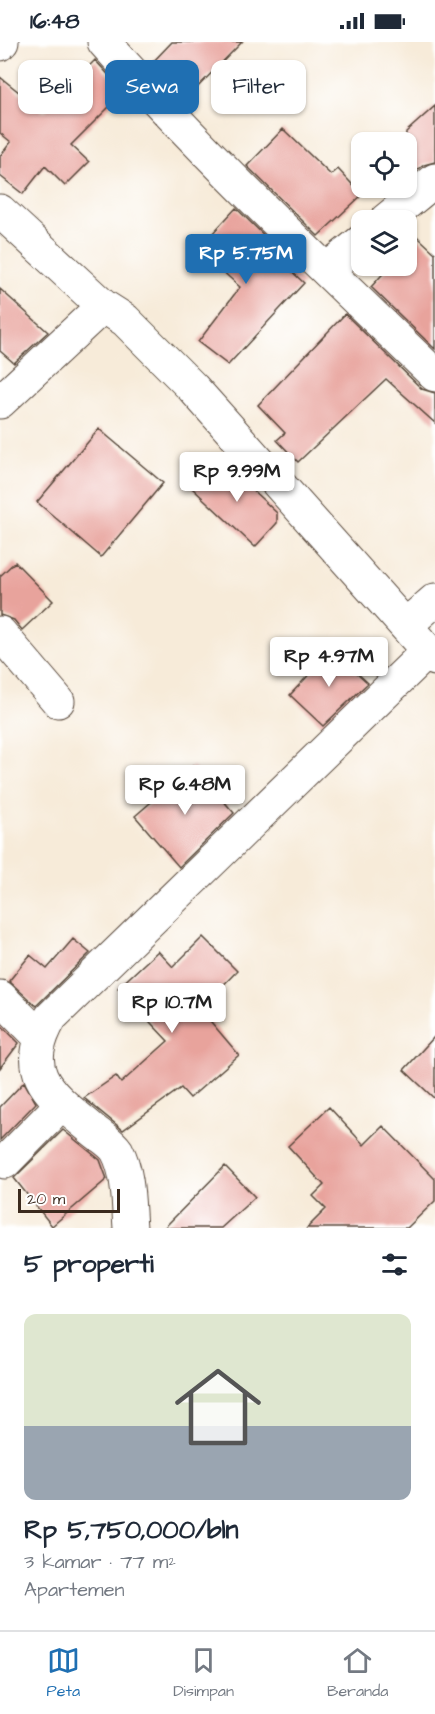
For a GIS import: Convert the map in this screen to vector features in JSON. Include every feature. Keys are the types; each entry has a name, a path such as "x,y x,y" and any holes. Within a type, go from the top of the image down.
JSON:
{"street":[{"path":"104,42 137,79 326,270 435,375"},
{"path":"398,210 435,180"},
{"path":"0,211 103,306 125,320 194,388 432,655 51,1017 40,1037 36,1060 38,1074 62,1104 116,1149 125,1172 130,1228"},
{"path":"326,270 351,250"},
{"path":"0,402 103,306"},
{"path":"406,626 435,600"},
{"path":"0,633 57,701"},
{"path":"0,997 40,1037"},
{"path":"5,1162 62,1104"}],"building":[{"path":"172,42 242,42 224,60 211,60 211,74 199,86 199,60 155,60"},
{"path":"95,60 105,71 105,111 71,145 89,162 65,186 45,166 23,194 0,176 0,156 11,142 0,133 0,77 18,91 18,114 93,114 93,62"},
{"path":"435,106 435,162 424,165 417,170 417,132 406,132"},
{"path":"283,129 331,175 338,169 351,183 351,198 359,198 318,236 247,166"},
{"path":"236,208 290,261 285,265 304,283 228,365 198,342 240,287 198,249"},
{"path":"417,236 435,253 435,349 371,287 381,276 417,276"},
{"path":"0,289 48,332 14,363 0,351"},
{"path":"345,314 422,389 435,393 435,423 386,379 298,462 277,440 285,433 258,405"},
{"path":"99,429 163,483 101,557 37,502"},
{"path":"219,459 277,513 277,523 255,547 192,488"},
{"path":"15,562 53,601 22,630 14,620 0,615 0,576"},
{"path":"332,650 368,683 323,726 290,695"},
{"path":"193,766 234,813 179,867 135,816"},
{"path":"203,937 237,971 200,1009 239,1055 190,1098 181,1088 123,1130 84,1098 116,1076 121,1083 168,1041 118,988 158,951 173,967"},
{"path":"73,939 90,953 36,1006 9,981 30,955 47,969"},
{"path":"0,1024 19,1043 0,1068"},
{"path":"435,1036 435,1099 404,1070"},
{"path":"24,1082 36,1103 0,1140 0,1107"},
{"path":"329,1107 364,1145 383,1126 435,1179 435,1201 407,1228 307,1228 326,1209 313,1196 324,1185 288,1146"},
{"path":"63,1130 100,1160 107,1179 52,1226 14,1178"},
{"path":"225,1166 255,1197 221,1228 164,1228"}]}
